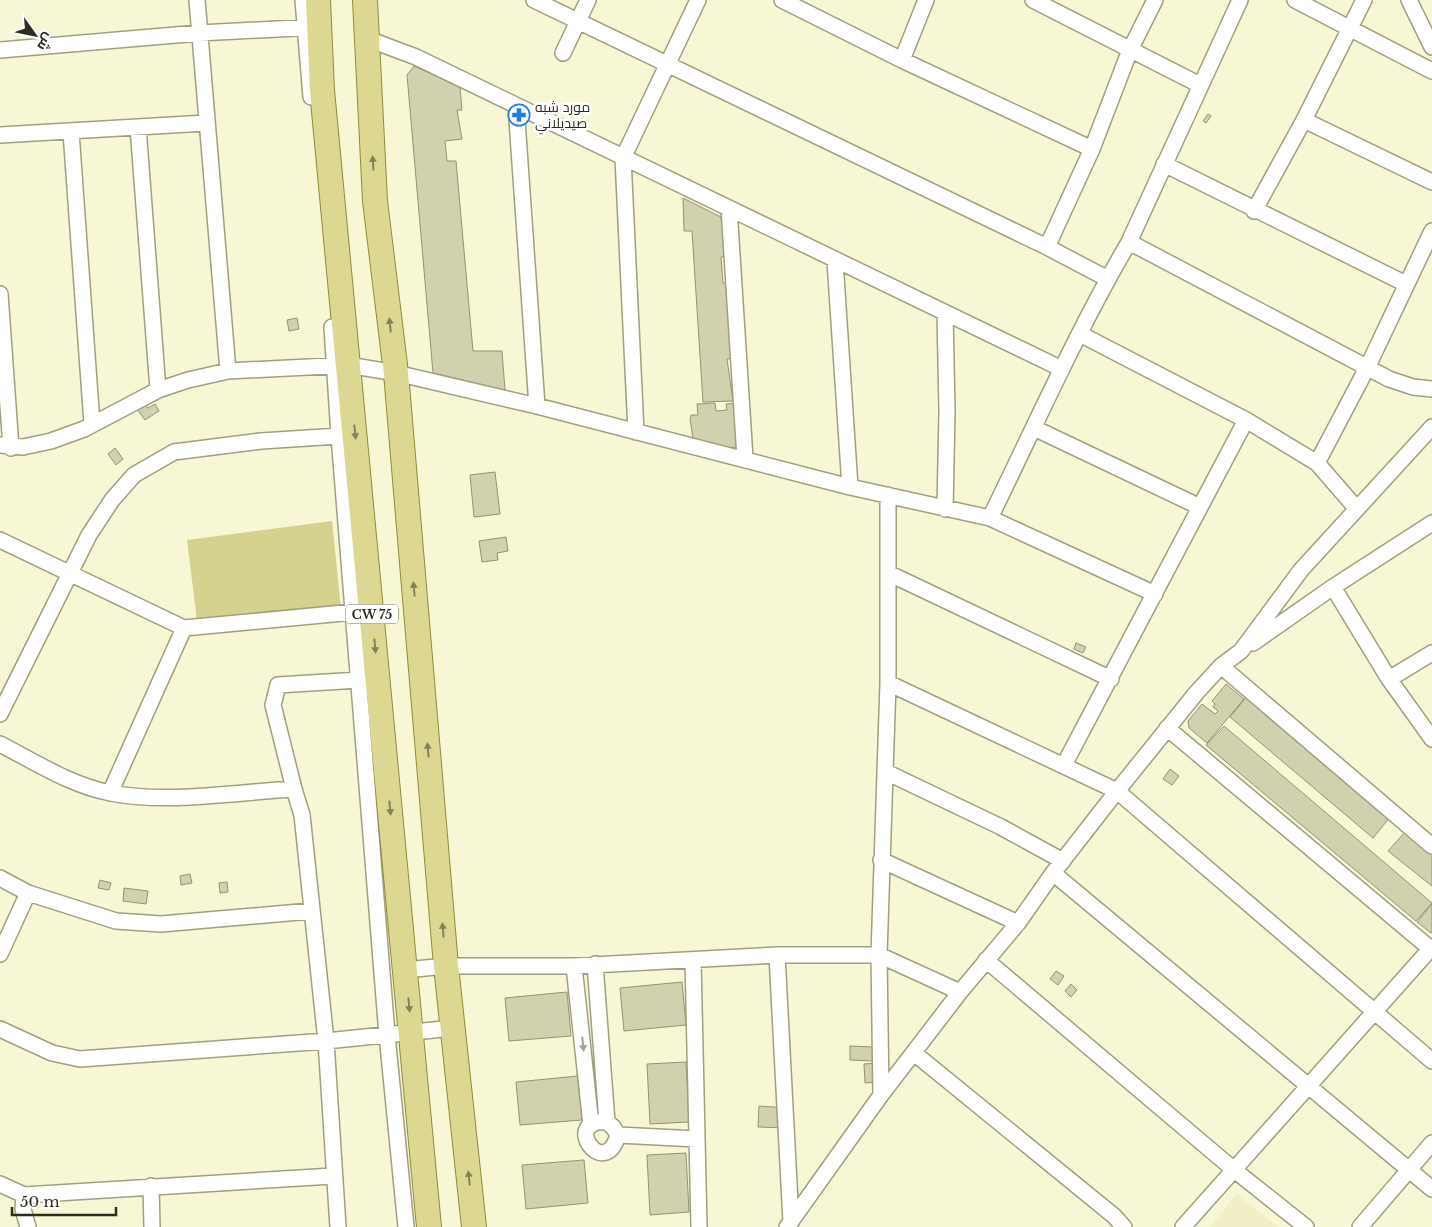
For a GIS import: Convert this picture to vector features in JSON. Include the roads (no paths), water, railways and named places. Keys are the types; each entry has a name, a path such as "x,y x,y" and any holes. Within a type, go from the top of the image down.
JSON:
{"main road":[{"name":"CW 75","path":"318,0 312,28 322,90 342,366 405,970 429,1227"},
{"path":"365,0 375,201 396,373"},
{"name":"CW 75","path":"396,373 446,966 474,1227"}],"street":[{"path":"197,0 228,371"},
{"path":"0,50 199,33 312,28 303,0"},
{"path":"534,0 1047,247 1108,279"},
{"path":"563,53 588,0"},
{"path":"636,432 623,158 669,65 698,0"},
{"path":"782,0 902,60 1092,149"},
{"path":"902,60 926,0"},
{"path":"1047,247 1092,149 1130,50 1155,0"},
{"path":"990,518 1062,369 1129,242 1240,0"},
{"path":"1295,0 1432,71"},
{"path":"1254,210 1304,120 1364,0"},
{"path":"1409,0 1432,47"},
{"path":"1040,2 1200,85"},
{"path":"368,39 416,57 1062,369"},
{"path":"516,106 537,406"},
{"path":"1304,120 1432,182"},
{"path":"0,135 206,123"},
{"path":"138,127 158,390"},
{"path":"71,132 92,424"},
{"path":"1164,164 1406,284"},
{"path":"729,208 745,458"},
{"path":"1317,463 1368,366 1432,231"},
{"path":"1129,242 1397,382 1413,387 1432,388"},
{"path":"835,261 850,487"},
{"path":"0,294 6,447 51,441 92,424 158,390 188,380 228,371 342,366 396,373 537,406 745,458 850,487 945,510 990,518 1155,594"},
{"path":"945,313 947,411 945,510"},
{"path":"1080,334 1246,420 1317,463 1356,508"},
{"path":"342,366 339,436 388,1035 406,1227"},
{"path":"1064,765 1246,420"},
{"path":"1241,651 1301,570 1432,427"},
{"path":"1034,428 1200,507"},
{"path":"0,714 89,535 112,500 134,475 174,452 261,441 339,436"},
{"path":"880,1095 879,955 888,682 888,495"},
{"path":"789,1224 880,1095 960,992 1018,924 1116,790 1221,666 1333,587 1432,523"},
{"path":"0,540 184,628 354,612"},
{"path":"888,573 1110,679"},
{"path":"1333,587 1389,679 1432,739"},
{"path":"110,793 184,628"},
{"path":"1389,679 1432,653"},
{"path":"1221,666 1432,846"},
{"path":"338,1227 333,1176 326,1041 302,815 273,705 278,685 359,680"},
{"path":"888,682 1116,790 1432,1061"},
{"path":"1167,728 1431,949 1374,1010 1183,1227"},
{"path":"0,744 75,782 110,793 149,798 294,789"},
{"path":"886,772 1001,827 1058,867 1308,1086 1432,1188"},
{"path":"881,860 1018,924"},
{"path":"0,878 28,892 70,907 125,922 162,924 311,911"},
{"path":"0,954 28,892"},
{"path":"405,970 446,966 574,966 777,955 879,955 960,992"},
{"path":"777,955 789,1224"},
{"path":"693,960 699,1227"},
{"path":"986,960 1233,1169 1306,1227"},
{"path":"596,964 607,1122"},
{"path":"574,966 591,1124"},
{"path":"0,1029 52,1053 80,1059 326,1041 453,1028"},
{"path":"914,1053 1114,1216 1124,1227"},
{"path":"599,1121 607,1122 614,1126 618,1135 612,1149 604,1152 596,1151 589,1147 586,1131 591,1124 599,1121"},
{"path":"618,1135 697,1139"},
{"path":"1360,1227 1432,1143"},
{"path":"0,1184 24,1195 333,1176"},
{"path":"151,1186 152,1227"},
{"path":"24,1195 23,1208 28,1227"}],"place":[{"name":"مورد شبه صيديلاني","path":"519,115"}]}
